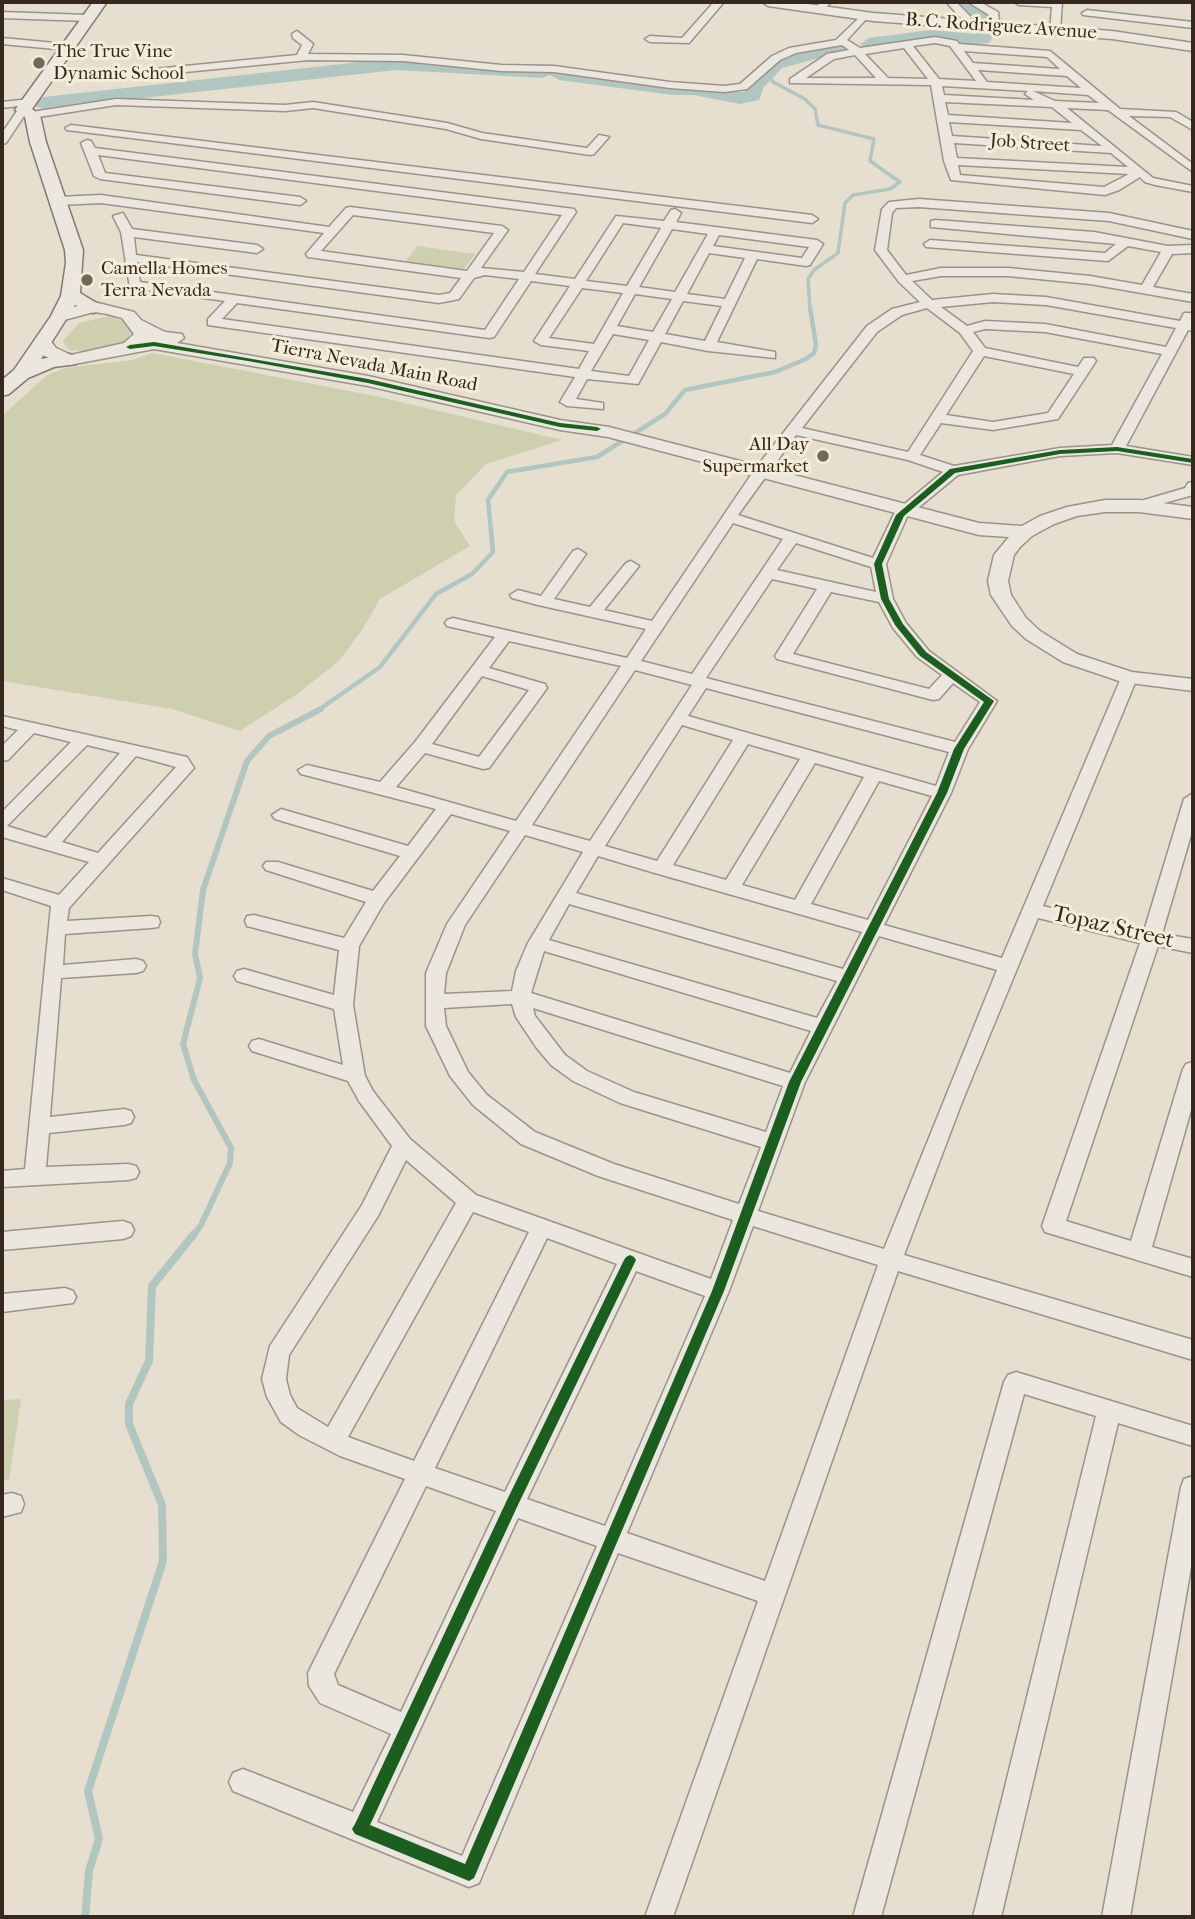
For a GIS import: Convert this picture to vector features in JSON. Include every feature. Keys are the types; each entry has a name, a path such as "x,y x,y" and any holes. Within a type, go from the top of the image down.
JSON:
{"main road":[{"path":"2,390 21,374 60,316 70,296 75,263 74,250 60,204 28,109 50,70 100,2"},
{"path":"70,296 94,307"},
{"path":"21,374 50,362 69,360"}],"street":[{"path":"650,39 685,41 719,2"},
{"name":"B. C. Rodriguez Avenue","path":"768,2 822,6 864,16 1139,38 1193,47"},
{"path":"951,2 967,19 965,25"},
{"path":"973,2 994,14 994,27"},
{"path":"1019,2 1057,3 1055,31"},
{"path":"1110,2 1112,14"},
{"path":"1087,13 1162,15 1193,24"},
{"path":"2,15 87,19"},
{"path":"843,42 843,36 864,16"},
{"path":"297,34 298,38 308,44 300,58"},
{"path":"1091,92 936,82 793,81 831,56 905,43 940,40 957,47 1051,54 1091,92 1193,169"},
{"path":"2,41 66,47"},
{"path":"50,70 124,75 300,58 323,53 501,68 554,69 670,85 724,89 743,87 776,58 793,50 843,42 857,51 885,82"},
{"path":"905,43 936,82 953,176 1097,191 1110,190 1141,171"},
{"path":"957,47 984,85"},
{"path":"971,65 1071,73"},
{"path":"1007,87 1056,105 1149,180 1193,189"},
{"path":"939,98 1172,114 1193,127"},
{"path":"2,106 28,109 116,102 285,108 313,105 447,126 481,136 590,152 603,137"},
{"path":"2,141 28,109"},
{"path":"943,118 1084,127"},
{"path":"300,201 100,176 90,151 76,129 812,219"},
{"name":"Job Street","path":"946,139 1113,150"},
{"path":"90,151 570,212 489,334 134,285 132,258 122,210"},
{"path":"950,161 1141,171"},
{"path":"236,272 320,180"},
{"path":"598,406 567,402 680,203"},
{"path":"60,204 122,210 268,237"},
{"path":"931,204 935,224 930,244 941,272"},
{"path":"938,418 993,426 1053,416 1086,367 980,351 965,330 903,279 881,250 886,212 893,205 931,204 1109,217 1193,235"},
{"path":"132,258 439,299 454,296 470,275 502,230 350,211 312,254 470,275 485,271 729,303"},
{"path":"765,237 775,215"},
{"path":"597,348 541,341 620,219 817,244 806,262 705,249"},
{"path":"935,224 1094,236 1168,250 1193,249"},
{"path":"234,299 213,321 633,381 716,230"},
{"path":"127,232 268,237 332,231"},
{"path":"930,244 1108,257 1126,241"},
{"path":"1146,289 1168,250"},
{"path":"708,347 753,255"},
{"path":"903,279 941,272 1009,272 1146,289 1193,298"},
{"path":"1188,326 1046,301 993,298 929,303 897,312 872,329 760,472 456,924 436,973 433,1002 436,1026 460,1076 480,1100 528,1138 606,1170 891,1260 1193,1350"},
{"path":"60,316 94,307"},
{"name":"Tierra Nevada Main Road","path":"94,307 120,311 137,324 161,336 427,383 568,417 603,431"},
{"path":"1117,449 1188,326 1193,309"},
{"path":"130,347 143,334 137,324"},
{"path":"965,330 985,325 1045,328 1171,352"},
{"path":"608,329 770,355"},
{"path":"42,342 50,352 69,360"},
{"name":"Tierra Nevada Main Road","path":"69,360 93,358 130,347 154,344 248,359 368,381 560,425 603,431 979,529 1025,532"},
{"path":"912,457 980,351"},
{"path":"792,430 912,457 953,471"},
{"path":"243,1782 469,1873 718,1291 795,1082 942,793 959,749 989,701 923,654 900,625 885,599 878,564 898,510 953,471 1060,452 1117,449 1193,461"},
{"path":"1193,486 1191,491 1139,506 1074,511 1047,520 1025,532 1004,555 998,581 1008,608 1019,622 1033,635 1070,658 1129,678 1193,685"},
{"path":"1139,506 1193,513"},
{"name":"Tierra Nevada Main Road","path":"898,510 973,535 1004,555"},
{"path":"731,518 878,564"},
{"path":"772,1142 626,1098 580,1076 558,1060 543,1042 526,1017 520,997 526,971 538,943 565,896 792,537"},
{"path":"544,601 578,554"},
{"path":"594,613 631,566"},
{"path":"768,573 885,599"},
{"path":"826,587 783,656 933,695 951,676"},
{"path":"518,595 656,627"},
{"path":"453,623 632,664 959,749"},
{"path":"384,789 421,746 505,635"},
{"path":"421,746 483,764 539,688 478,670"},
{"path":"659,1917 891,1260 952,1102 1129,678"},
{"path":"678,719 942,793"},
{"path":"2,721 181,761 186,768 57,911 36,1176"},
{"path":"2,756 30,727"},
{"path":"2,822 84,738"},
{"path":"661,869 742,739"},
{"path":"50,845 133,750"},
{"path":"731,887 810,757"},
{"path":"307,770 384,789 1009,967"},
{"path":"800,908 874,774"},
{"path":"1193,799 1151,939 1054,1226 1193,1268"},
{"path":"446,808 377,899 349,946 343,1005 355,1076 366,1096 403,1145 468,1201 718,1291"},
{"path":"281,815 411,853"},
{"path":"2,831 103,860"},
{"path":"272,866 377,899"},
{"path":"2,884 62,903"},
{"path":"565,896 848,977"},
{"name":"Topaz Street","path":"1033,910 1151,939 1193,946"},
{"path":"254,921 349,946"},
{"path":"56,928 151,922"},
{"path":"538,943 822,1027"},
{"path":"53,972 136,966"},
{"path":"244,976 343,1005"},
{"path":"433,1002 520,997 795,1082"},
{"path":"259,1046 355,1076"},
{"path":"1139,1252 1193,1069"},
{"path":"40,1126 124,1117"},
{"path":"403,1145 370,1210 278,1353 275,1363 276,1388 289,1415 332,1441 774,1595"},
{"path":"2,1179 128,1172"},
{"path":"332,1441 468,1201"},
{"path":"406,1727 329,1694 322,1686 321,1673 541,1229"},
{"path":"2,1241 123,1230"},
{"path":"360,1829 406,1727 630,1260"},
{"path":"2,1303 65,1297"},
{"path":"867,1917 1016,1382 1193,1436"},
{"path":"988,1917 1109,1412"},
{"path":"1116,1917 1193,1487"}],"green space":[{"path":"417,246 475,254 464,269 406,261"},
{"path":"110,316 131,324 130,335 123,343 92,352 70,350 65,345 63,341 79,323"},
{"path":"152,353 375,396 562,440 486,464 456,495 454,521 470,546 380,599 339,661 297,694 240,731 172,709 2,681 2,416 47,375 65,368 132,360"},
{"path":"21,1399 9,1480 2,1480 2,1400"}],"waterway":[{"path":"869,44 931,36 961,40 982,39 985,35 982,16 961,2"},
{"path":"559,74 672,89 693,89 740,98 752,96 755,86 775,64 838,47"},
{"path":"44,103 396,64 542,72"},
{"path":"769,74 773,82 805,99 815,109 818,125 874,139 870,161 900,182 890,189 853,195 845,203 838,253 814,270 808,279 810,309"},
{"path":"317,711 380,667 436,594 472,574 493,552 488,500 507,472 597,457 665,414 685,390 775,372 806,359 814,353 816,345 810,307"},
{"path":"193,1236 201,1225 230,1163 231,1148 194,1080 183,1044 200,978 195,954 203,890 247,761 269,736 321,709"},
{"path":"85,1917 89,1871 99,1839 88,1791 163,1561 162,1505 129,1424 129,1404 149,1361 152,1286 194,1234"}],"cycle path":[{"path":"130,347 154,344 248,359 368,381 560,425 597,429"},
{"path":"630,1260 360,1829 469,1873 718,1291 795,1082 942,793 959,749 989,701 923,654 899,625 885,599 878,564 900,515 953,471 1060,452 1117,449 1193,461"}],"place":[{"name":"The True Vine Dynamic School","path":"39,63"},
{"name":"Camella Homes Terra Nevada","path":"87,280"},
{"name":"All Day Supermarket","path":"823,456"}]}
